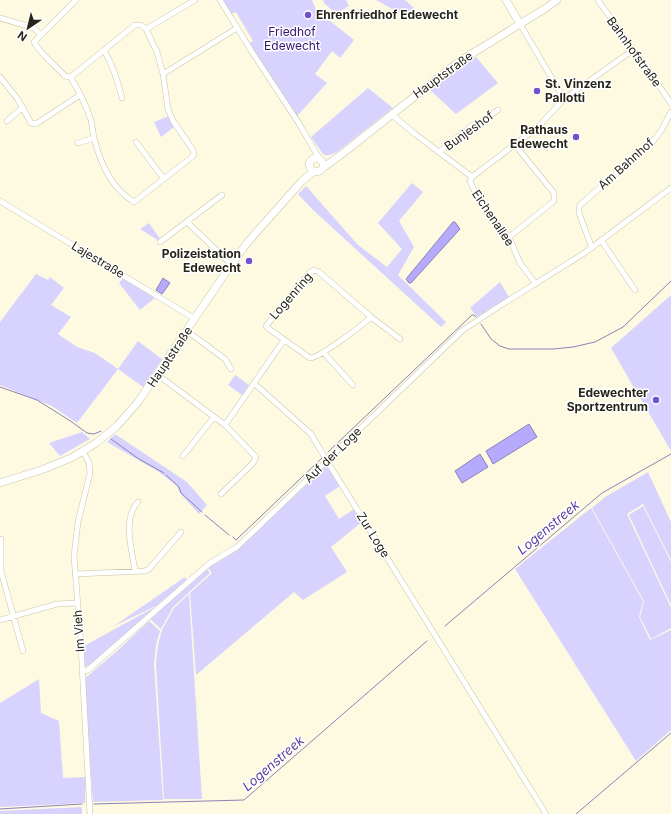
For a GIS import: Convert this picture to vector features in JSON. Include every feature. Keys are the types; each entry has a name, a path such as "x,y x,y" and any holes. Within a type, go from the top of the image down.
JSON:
{"main road":[{"path":"506,0 520,24"},
{"name":"Hauptstraße","path":"0,483 50,467 83,451 108,434 125,417 158,375 231,264 311,170 320,172 319,161 336,158 457,63 557,0"},
{"path":"311,170 309,162 319,161"}],"street":[{"path":"72,76 72,80 90,119 99,155 106,170 118,189 134,202 194,154 193,150 173,121 168,109 163,74 157,52 146,29 141,25 135,25 69,77 66,76 38,50 34,42 76,0"},
{"path":"146,29 195,0"},
{"path":"220,0 309,139 319,161"},
{"name":"Bahnhofstraße","path":"598,0 671,103"},
{"path":"0,18 34,28 41,35"},
{"path":"520,24 564,99"},
{"path":"163,74 237,28"},
{"path":"104,50 117,76 122,98"},
{"path":"472,177 538,127 564,99 633,50"},
{"path":"0,77 23,107 28,120 35,124 80,95"},
{"path":"7,121 23,107"},
{"name":"Bunjeshof","path":"439,152 473,125 498,110"},
{"name":"Am Bahnhof","path":"592,248 579,213 580,205 651,144 661,131 671,112"},
{"name":"Eichenallee","path":"391,114 472,177 470,181 477,196 509,237 520,263 536,284"},
{"path":"78,143 94,138"},
{"path":"136,142 164,179"},
{"path":"509,237 554,201 555,198 554,193 516,145"},
{"name":"Auf der Loge","path":"82,672 88,670 210,563 237,547 463,330 592,248 671,188"},
{"path":"160,242 222,195"},
{"name":"Lajestraße","path":"0,201 195,320"},
{"path":"187,222 231,264"},
{"path":"601,240 635,290"},
{"name":"Logenring","path":"371,317 368,321 313,358 310,358 266,326 309,273 314,270 319,272 371,317 400,339"},
{"path":"188,331 225,359 231,368"},
{"path":"225,425 255,384 272,356 284,340"},
{"path":"323,352 353,385"},
{"path":"158,375 225,425 256,457 253,463 221,494"},
{"name":"Zur Loge","path":"255,384 311,434 546,814"},
{"path":"183,456 214,417"},
{"name":"Im Vieh","path":"83,451 89,463 90,473 78,522 74,556 90,814"},
{"path":"135,571 129,522 134,507 138,502"},
{"path":"75,574 145,571 149,569 181,532"},
{"path":"1,538 1,571 23,651"},
{"path":"0,620 58,604 77,603"}],"green space":[{"name":"Friedhof Edewecht","path":"223,0 312,0 316,10 354,40 340,58 332,51 315,74 327,83 297,116 249,43 253,41 236,12 231,14"},
{"path":"323,0 346,0 349,6 336,14 324,3"},
{"path":"376,0 405,0 415,9 409,15 407,14 405,16"},
{"path":"476,57 498,83 456,114 430,90 449,73"},
{"path":"368,88 393,108 337,152 328,155 323,154 311,137"},
{"path":"169,116 174,127 161,137 154,122"},
{"path":"412,183 423,192 399,221 414,247 398,275 446,322 441,327 313,210 298,194 306,186 358,245 387,267 402,249 378,223"},
{"path":"149,223 161,240 159,241 140,229"},
{"path":"36,274 48,280 50,277 64,288 51,305 71,317 58,334 77,347 95,353 118,369 77,423 52,406 0,385 0,322"},
{"path":"124,277 156,297 140,310 119,283"},
{"path":"500,282 509,297 477,317 470,308"},
{"name":"Edewechter Sportzentrum","path":"671,295 671,451 611,348"},
{"path":"138,341 162,359 143,387 118,369"},
{"path":"235,375 249,385 242,395 228,385"},
{"path":"82,432 90,439 60,456 49,443"},
{"path":"115,434 187,482 207,505 199,514 180,493 177,486 159,472 107,442"},
{"path":"327,467 340,486 325,496 339,519 354,509 362,522 331,547 347,572 303,600 294,592 196,675 190,593 212,573 208,568 236,551 324,468"},
{"path":"648,472 671,522 671,560 643,504 627,514 671,608 671,628 651,639 640,617 644,601 592,508 605,497"},
{"path":"643,506 671,562 671,605 629,515"},
{"path":"591,508 643,601 639,617 650,640 671,630 671,730 636,761 515,569"},
{"path":"207,569 210,573 173,607 161,629 150,619"},
{"path":"185,577 187,580 156,606 114,626"},
{"path":"189,594 202,799 164,799 156,664 158,645 162,630 174,608"},
{"path":"155,607 108,651 90,665 84,667 84,646"},
{"path":"149,621 160,631 156,645 154,664 163,800 93,802 84,679"},
{"path":"39,679 41,713 59,721 63,778 86,777 85,803 0,807 0,703"},
{"path":"82,807 82,814 0,814 0,811"}],"shaded area":[{"path":"453,222 455,222 460,229 411,283 409,283 406,279"},
{"path":"163,278 170,283 162,294 156,290"},
{"path":"529,424 537,437 493,464 486,451"},
{"path":"480,454 488,467 462,483 455,471"}],"waterway":[{"path":"481,324 491,339 500,346 509,349 553,349 573,347 595,342 623,327 671,281"},
{"path":"328,452 472,315 476,317"},
{"path":"0,387 37,400 87,433 94,434 101,431"},
{"path":"111,439 139,459 164,473"},
{"name":"Logenstreek","path":"445,626 602,493 671,454"},
{"path":"233,537 236,540 322,458"},
{"path":"166,475 179,487 181,493 202,512"},
{"path":"205,515 229,535"},
{"name":"Logenstreek","path":"94,804 244,800 427,641"},
{"path":"576,814 671,733"},
{"path":"0,809 82,804"}],"place":[{"name":"Ehrenfriedhof Edewecht","path":"308,15"},
{"name":"St. Vinzenz Pallotti","path":"537,91"},
{"name":"Rathaus Edewecht","path":"576,137"},
{"name":"Polizeistation Edewecht","path":"249,261"},
{"name":"Edewechter Sportzentrum","path":"656,400"}]}
